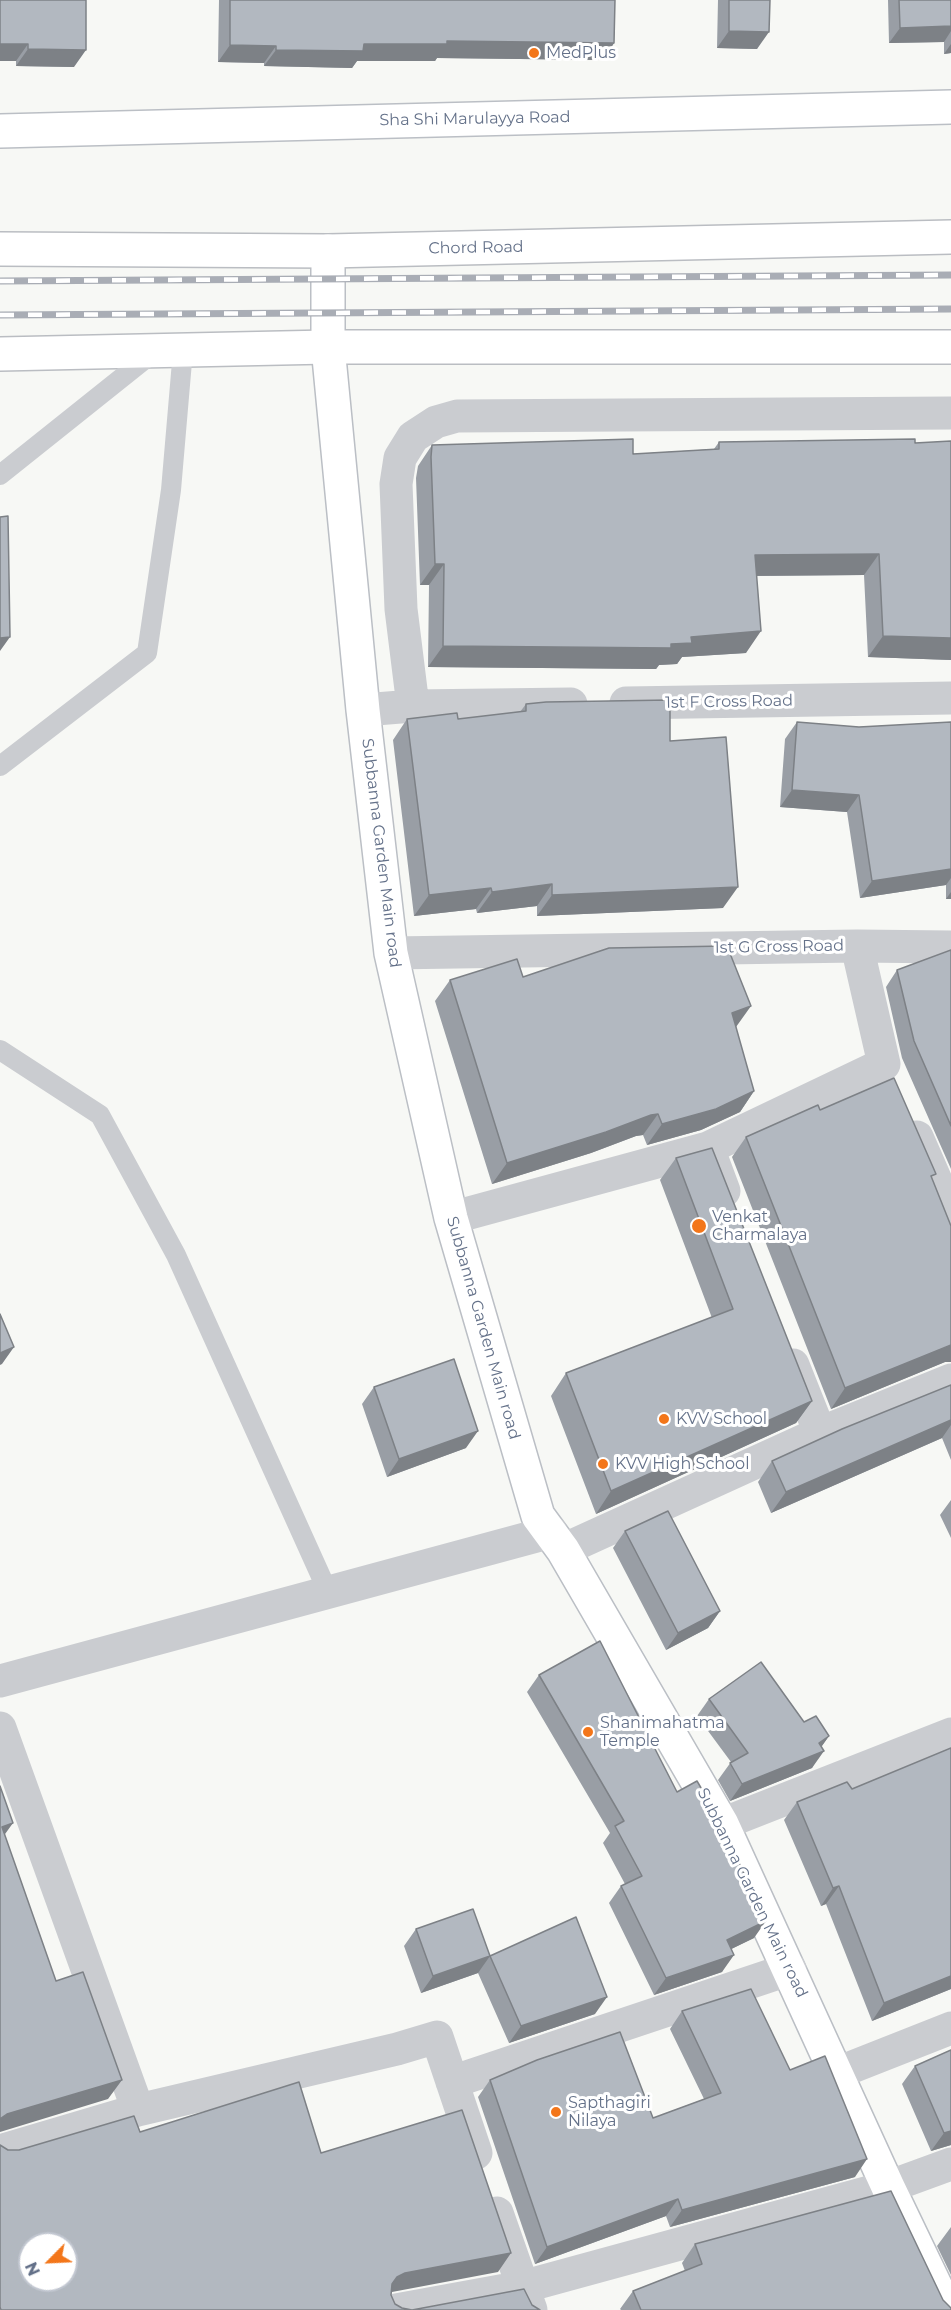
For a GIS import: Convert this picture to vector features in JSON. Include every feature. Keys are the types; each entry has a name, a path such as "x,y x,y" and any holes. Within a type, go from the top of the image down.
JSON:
{"street":[{"name":"Sha Shi Marulayya Road","path":"0,130 951,107"},
{"name":"Chord Road","path":"0,249 328,251 951,237"},
{"name":"Subbanna Garden Main road","path":"328,251 328,347 363,710 392,953 451,1218 538,1516 557,1541 722,1824 888,2187 947,2310"},
{"path":"0,354 328,347 951,346"},
{"path":"413,706 401,609 396,484 400,458 413,437 436,422 457,416 951,413"},
{"name":"1st F Cross Road","path":"363,710 413,706 951,698"},
{"path":"857,946 894,1086 951,1215"},
{"name":"1st G Cross Road","path":"392,953 857,946 951,947"},
{"path":"451,1218 708,1149 894,1086"},
{"path":"708,1149 734,1214"},
{"path":"781,1335 820,1433"},
{"path":"0,1681 328,1592 557,1541 951,1380"},
{"path":"0,1728 138,2110"},
{"path":"722,1824 951,1734"},
{"path":"452,2082 790,1969"},
{"path":"837,2073 951,2028"},
{"path":"0,2151 138,2110 397,2049 437,2037 526,2298"},
{"path":"396,2310 526,2298 888,2187 951,2164"}],"lane":[{"path":"0,475 170,350"},
{"path":"0,766 147,653 171,490 170,350"},
{"path":"0,1050 100,1115 176,1255 328,1592"}],"building":[{"path":"0,0 86,0 86,50 28,49 28,44 0,44"},
{"path":"230,0 615,0 614,43 447,41 447,44 364,44 363,51 276,50 276,46 230,45"},
{"path":"729,0 770,0 769,32 729,31"},
{"path":"899,0 951,0 951,26 900,28"},
{"path":"633,439 633,454 719,449 719,442 915,439 915,443 951,441 951,638 883,636 879,554 755,555 761,631 691,637 692,643 671,644 671,648 443,646 444,564 435,564 432,445"},
{"path":"8,516 10,637 0,638 0,517"},
{"path":"670,700 670,741 726,737 738,887 552,895 552,884 492,892 491,888 429,895 407,719 457,713 458,719 526,711 526,704 546,702"},
{"path":"797,722 859,727 951,722 951,869 872,881 859,795 792,790"},
{"path":"727,946 751,1006 732,1013 754,1091 716,1109 662,1124 658,1114 651,1115 606,1132 507,1163 450,980 517,959 523,977 609,948"},
{"path":"951,950 951,1126 914,1041 897,970"},
{"path":"894,1078 936,1174 931,1176 951,1226 951,1345 845,1388 746,1137 818,1105 820,1110"},
{"path":"712,1148 812,1401 611,1491 566,1373 733,1309 676,1158"},
{"path":"0,1314 14,1347 0,1353"},
{"path":"454,1359 478,1431 399,1459 374,1387"},
{"path":"951,1385 951,1420 786,1492 772,1461 842,1429"},
{"path":"668,1511 720,1611 678,1633 625,1531"},
{"path":"600,1641 677,1792 697,1781 717,1815 766,1921 727,1940 734,1955 666,1978 621,1886 642,1876 615,1826 624,1821 539,1675"},
{"path":"761,1662 804,1722 816,1716 829,1736 819,1743 824,1751 742,1784 730,1763 748,1753 709,1699"},
{"path":"951,1748 951,1976 884,2003 839,1886 833,1888 797,1802 847,1782 852,1789"},
{"path":"0,1786 13,1823 2,1827 56,1981 83,1972 122,2080 7,2114 0,2119"},
{"path":"473,1909 490,1956 433,1976 416,1929"},
{"path":"576,1917 607,1997 521,2026 490,1956"},
{"path":"751,1989 790,2070 825,2056 867,2159 682,2210 678,2199 547,2247 490,2080 537,2060 620,2032 653,2118 721,2093 682,2011"},
{"path":"951,2050 951,2131 944,2133 915,2066"},
{"path":"299,2082 321,2153 462,2110 511,2253 405,2273 397,2277 392,2284 391,2295 395,2304 412,2310 1,2310 0,2145 8,2150 19,2150 134,2116 140,2132"},
{"path":"891,2191 943,2300 951,2310 641,2310 633,2291 702,2264 695,2244"},
{"path":"524,2289 532,2305 540,2310 412,2310"}],"railway":[{"path":"0,281 951,275"},
{"path":"0,315 951,309"}],"place":[{"name":"MedPlus","path":"534,53"},
{"name":"Venkat Charmalaya","path":"699,1226"},
{"name":"KVV School","path":"664,1419"},
{"name":"KVV High School","path":"603,1464"},
{"name":"Shanimahatma Temple","path":"588,1732"},
{"name":"Sapthagiri Nilaya","path":"556,2112"}]}
